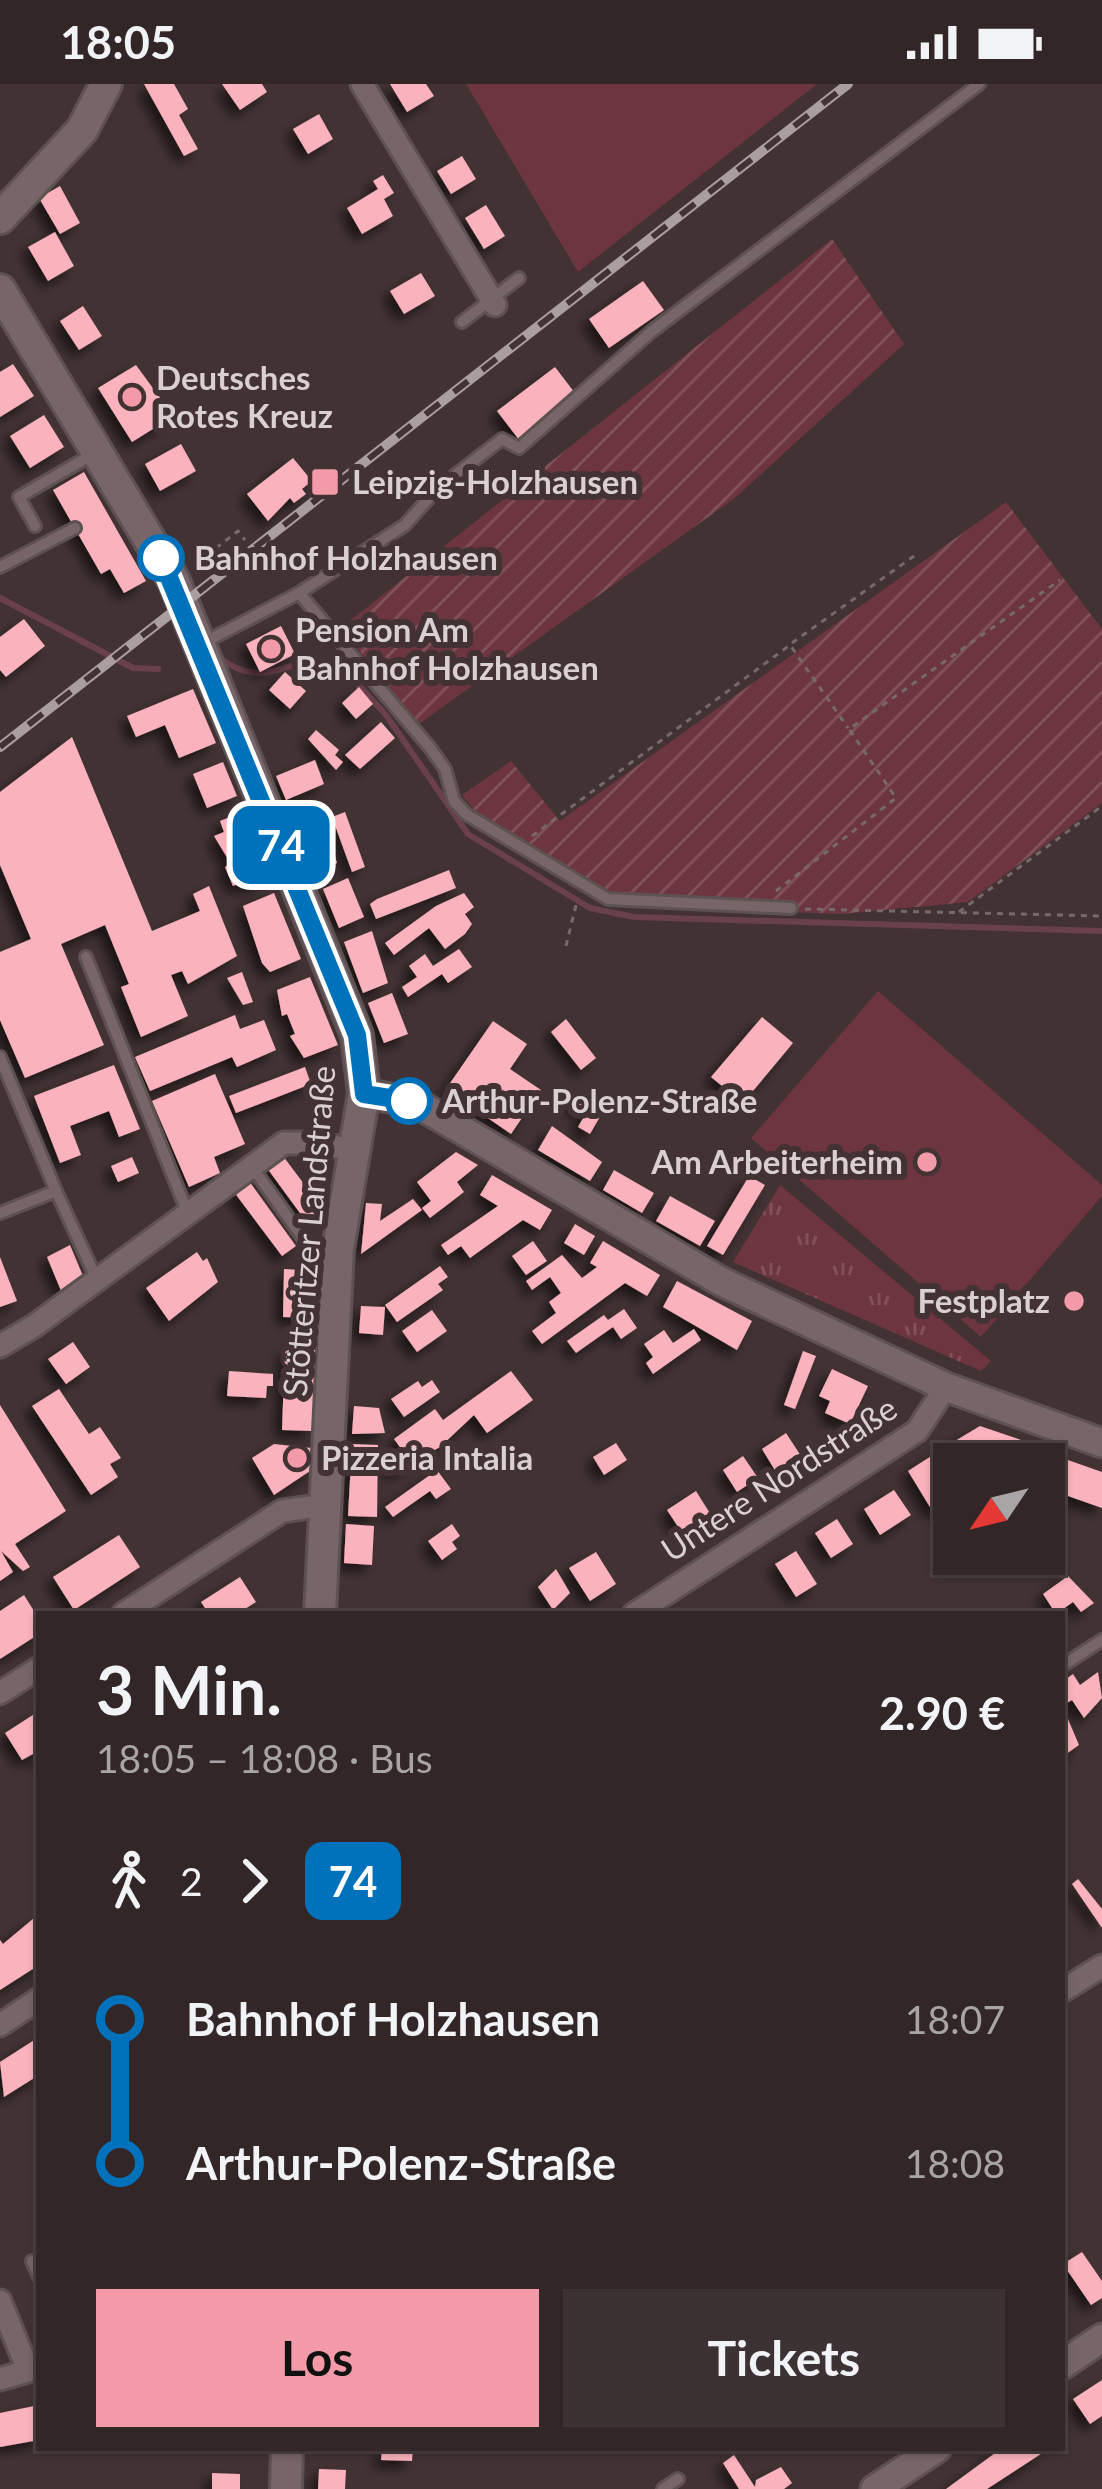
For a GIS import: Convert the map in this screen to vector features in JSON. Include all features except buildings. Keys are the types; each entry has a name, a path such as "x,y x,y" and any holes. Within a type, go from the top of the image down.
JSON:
{"main road":[{"path":"0,218 82,130 106,84"},
{"name":"Stötteritzer Landstraße","path":"0,290 98,451 117,505 174,581 357,1035 364,1094 338,1249 320,1611"},
{"path":"286,2489 287,2451"}],"street":[{"path":"362,84 493,302"},
{"path":"364,1094 416,1103 722,1282 946,1387 1102,1443"},
{"path":"0,1346 284,1143 321,1143 353,1151"},
{"name":"Untere Nordstraße","path":"639,1611 917,1432 946,1387"},
{"path":"128,1611 282,1510 324,1505"},
{"path":"0,1693 36,1670"},
{"path":"1065,1989 1102,1966"},
{"path":"0,2025 36,2002"},
{"path":"0,2301 34,2369 0,2379"},
{"path":"1065,2363 1102,2338"},
{"path":"875,2489 932,2451"}],"lane":[{"path":"199,645 299,593 405,525 437,489 502,439 519,448 652,331 979,84"},
{"path":"462,322 519,278"},
{"path":"34,526 19,497 98,451"},
{"path":"0,567 75,527"},
{"path":"299,593 430,749 445,770 454,801 517,848 608,899 791,908"},
{"path":"86,957 188,1214"},
{"path":"0,1057 97,1280"},
{"path":"0,1100 15,1094"},
{"path":"252,1167 303,1238"},
{"path":"0,1213 56,1191"},
{"path":"1065,1664 1102,1640"},
{"path":"32,2261 36,2270"},
{"path":"663,2489 678,2479"}],"path":[{"path":"174,581 238,531 245,540"},
{"path":"517,848 914,556"},
{"path":"849,729 1060,580"},
{"path":"756,908 896,798 790,644"},
{"path":"958,913 1102,806"},
{"path":"566,946 575,908"},
{"path":"791,908 1102,916"}],"green space":[{"path":"466,84 817,84 578,272"},
{"path":"832,239 904,344 736,497 419,724 341,628"},
{"path":"1006,502 1102,629 1102,803 968,902 842,914 610,905 483,821 462,795 511,761 560,821"},
{"name":"Am Arbeiterheim","path":"878,991 1102,1185 1102,1196 981,1337 751,1138"},
{"path":"780,1185 991,1361 981,1371 733,1262"}],"waterway":[{"path":"0,598 133,668 158,669"},
{"path":"217,656 234,667 263,673 337,661 386,715 468,834 590,908 634,917 1102,931"}],"railway":[{"path":"0,747 848,84"}],"bus line":[{"name":"74","path":"161,558 357,1035 364,1063 364,1094 409,1101"}],"place":[{"name":"Deutsches Rotes Kreuz","path":"132,397"},
{"name":"Leipzig-Holzhausen","path":"325,482"},
{"name":"Bahnhof Holzhausen","path":"161,558"},
{"name":"Pension Am Bahnhof Holzhausen","path":"271,649"},
{"name":"Arthur-Polenz-Straße","path":"409,1101"},
{"name":"Am Arbeiterheim","path":"927,1162"},
{"name":"Festplatz","path":"1074,1301"},
{"name":"Pizzeria Intalia","path":"297,1458"}]}
